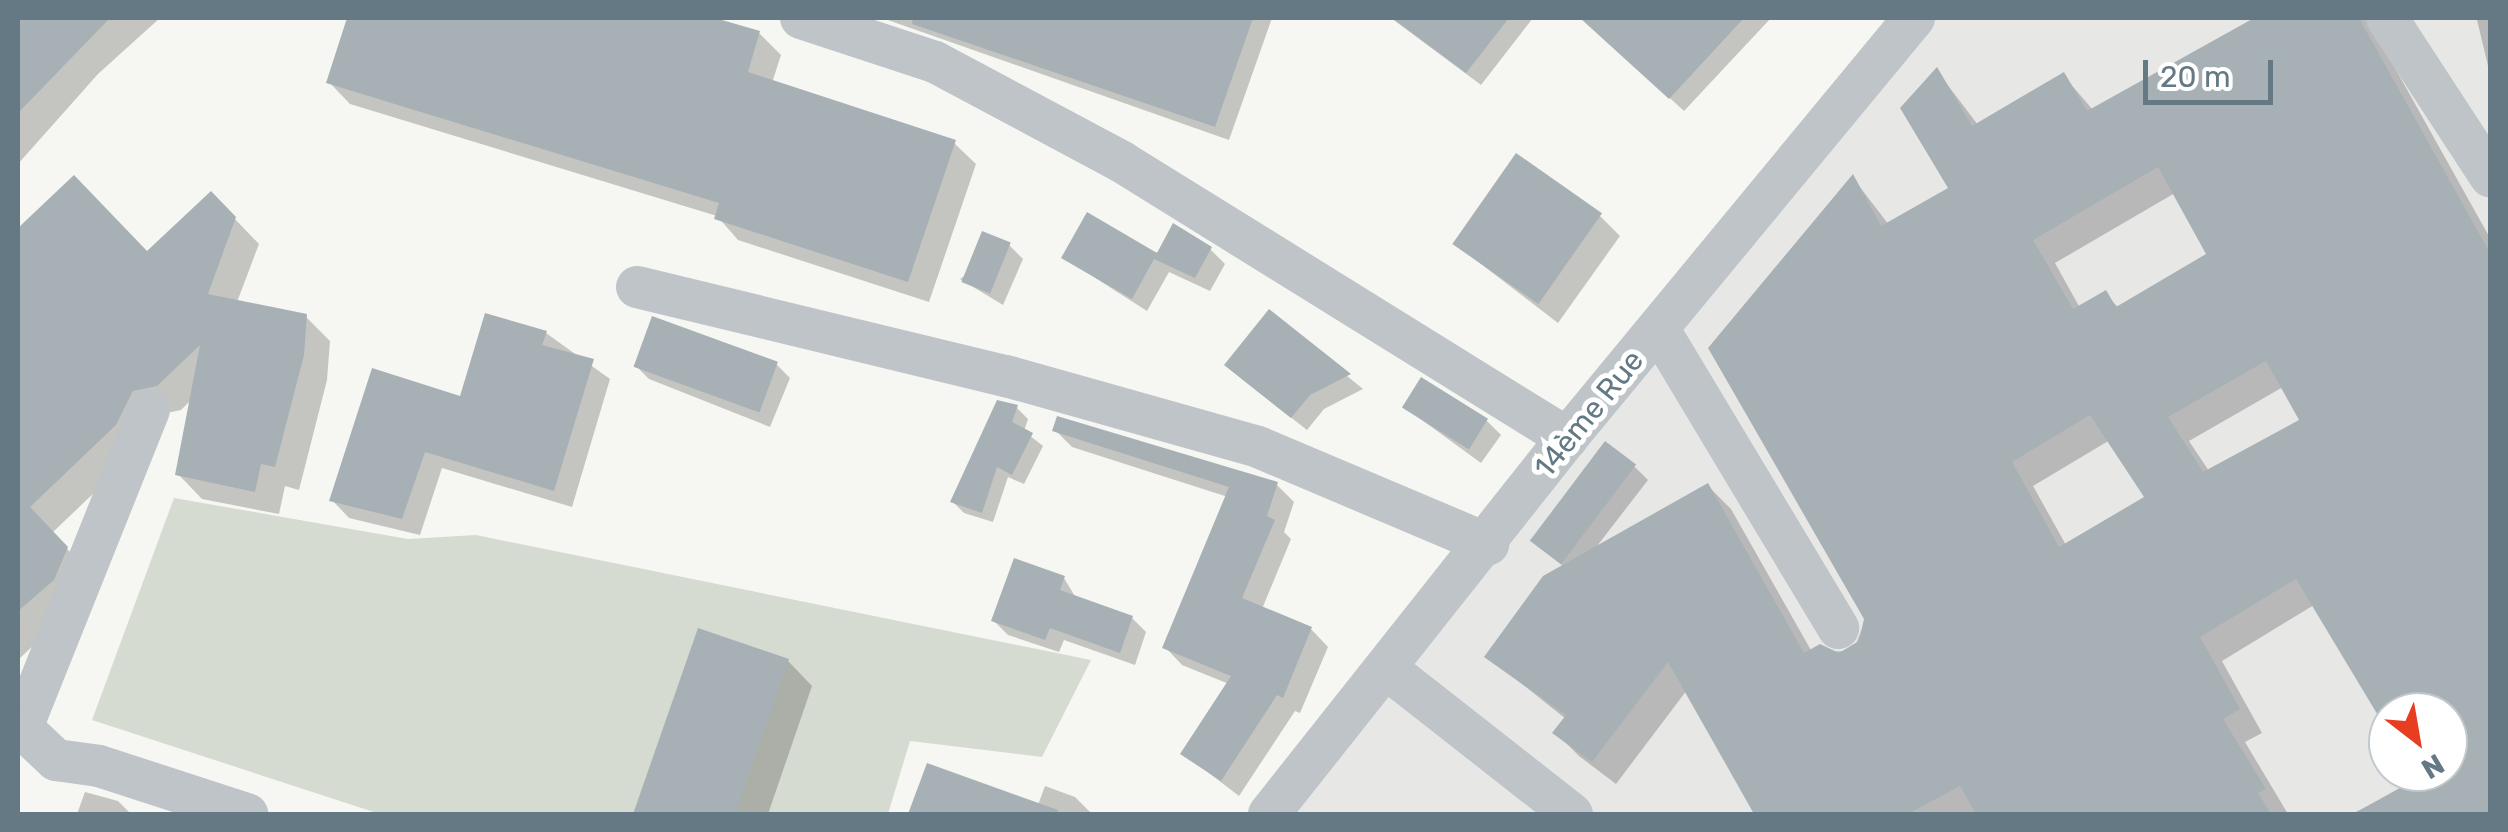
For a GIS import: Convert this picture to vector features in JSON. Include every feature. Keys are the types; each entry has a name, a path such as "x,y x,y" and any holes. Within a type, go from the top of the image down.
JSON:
{"street":[{"path":"801,18 935,62 1122,162 1566,438"},
{"name":"14ème Rue","path":"1269,814 1488,544 1566,438 1914,18"},
{"path":"2388,18 2490,176"},
{"path":"637,287 1006,376 1258,447 1488,544"},
{"path":"1658,328 1838,628"},
{"path":"149,410 22,728 56,760 99,766 248,814"},
{"path":"1387,669 1572,814"}],"shaded area":[{"path":"1926,18 2490,18 2490,814 1291,814"},
{"path":"174,498 408,539 476,535 1091,660 1042,757 910,741 888,814 380,814 92,720"}],"building":[{"path":"18,18 110,18 18,113"},
{"path":"347,18 715,18 760,31 748,72 956,140 908,282 714,219 719,203 326,83"},
{"path":"913,18 1253,18 1215,127 912,24"},
{"path":"1392,18 1509,18 1466,73"},
{"path":"1580,18 1744,18 1669,99"},
{"path":"2254,18 2359,18 2490,253 2490,814 2353,814 2393,792 2468,792 2468,692 2368,692 2368,699 2296,579 2200,637 2240,709 2223,719 2266,789 2258,793 2271,814 1976,814 1960,786 1908,814 1754,814 1668,662 1592,762 1552,733 1566,715 1484,657 1543,576 1708,483 1804,653 1820,644 1839,653 1859,641 1864,619 1708,348 1853,174 1881,226 1948,188 1900,108 1937,67 1972,126 2064,72 2087,111","holes":["2158,167 2206,254 2116,307 2106,290 2073,309 2033,240","2266,361 2299,420 2203,472 2168,417","2090,415 2144,497 2059,547 2012,462"]},
{"path":"1516,153 1602,213 1538,304 1452,244"},
{"path":"74,175 147,251 211,191 236,217 208,294 307,314 304,355 275,467 261,464 255,492 175,475 200,345 157,386 133,391 116,425 30,507 68,547 54,580 18,611 18,228"},
{"path":"1087,212 1157,253 1173,223 1212,247 1195,278 1154,259 1132,299 1061,258"},
{"path":"982,231 1011,243 990,294 961,282"},
{"path":"1269,309 1351,374 1310,395 1291,418 1224,365"},
{"path":"485,313 547,331 542,345 594,359 554,491 425,452 402,519 329,501 372,368 460,396"},
{"path":"652,316 778,362 759,413 634,367"},
{"path":"1421,377 1488,419 1469,449 1402,408"},
{"path":"997,400 1018,405 1012,422 1033,433 1012,475 997,467 982,513 950,502"},
{"path":"1057,416 1278,482 1267,516 1275,520 1242,598 1312,627 1283,698 1277,695 1221,781 1180,754 1231,676 1162,648 1229,487 1052,431"},
{"path":"1605,441 1636,464 1561,564 1530,541"},
{"path":"1014,558 1065,576 1060,590 1133,616 1120,653 1050,628 1045,640 991,621"},
{"path":"698,628 789,659 735,814 633,814"},
{"path":"927,763 1058,810 1057,814 908,814"}]}
